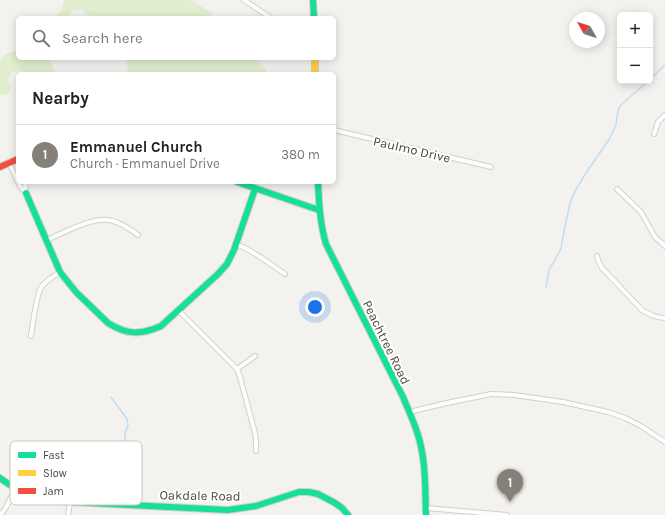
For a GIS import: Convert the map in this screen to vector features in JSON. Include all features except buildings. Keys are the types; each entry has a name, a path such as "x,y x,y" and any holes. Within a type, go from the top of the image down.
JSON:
{"street":[{"path":"244,0 268,16"},
{"path":"313,0 314,16"},
{"path":"315,60 315,72"},
{"path":"654,134 658,122 665,115"},
{"name":"Paulmo Drive","path":"336,130 491,167"},
{"path":"0,167 16,161"},
{"path":"9,163 16,178"},
{"path":"19,184 26,192"},
{"path":"25,184 26,192 60,272 76,292 108,323 126,332 139,333 150,331 161,326 223,269 231,257 255,188"},
{"path":"243,184 318,210"},
{"name":"Peachtree Road","path":"318,184 318,210 323,235 410,412 418,434 421,448 426,515"},
{"path":"617,188 641,212 655,237 665,246"},
{"path":"47,240 87,223 102,220 118,223 132,230 138,235"},
{"path":"236,244 254,253 286,274"},
{"path":"597,256 602,268 642,310 648,314 665,318"},
{"path":"31,336 40,288 46,281 60,272"},
{"path":"179,311 237,369 255,433 256,450"},
{"path":"237,369 255,356"},
{"path":"410,412 491,394 514,395 563,402 608,412 641,426 665,442"},
{"name":"Oakdale Road","path":"0,478 10,484"},
{"name":"Oakdale Road","path":"129,505 228,510 256,506 299,492 309,492 318,494 335,503 348,515"},
{"path":"0,515 10,499"},
{"path":"68,515 70,505"},
{"path":"426,508 507,515"}],"green space":[{"path":"64,0 191,0 212,13 212,16 89,16 82,10 74,10 69,16 56,16 61,11"},
{"path":"16,50 16,60 50,60 55,72 12,72 8,80 11,87 8,94 0,95 0,60 6,54"},
{"path":"126,60 256,60 266,69 265,72 127,72 128,68"}],"waterway":[{"path":"653,76 665,65"},
{"path":"546,287 549,270 561,249 570,203 575,191 610,138 616,125 618,110 621,105 645,84"},
{"path":"111,397 127,419 128,425 125,434 125,441"}],"traffic: fast":[{"path":"313,0 314,16"},
{"path":"243,184 319,210"},
{"path":"318,184 319,206 326,244 403,397 418,435 424,464 426,515"},
{"path":"26,193 60,272 76,292 108,323 128,332 140,332 161,326 227,264 234,250 255,189"},
{"path":"0,478 10,485"},
{"path":"129,505 228,510 256,506 299,492 309,492 318,494 335,503 348,515"}],"traffic: slow":[{"path":"315,60 315,72"}],"traffic: jam":[{"path":"0,167 16,160"}],"place":[{"name":"Emmanuel Church","path":"510,502"}]}
